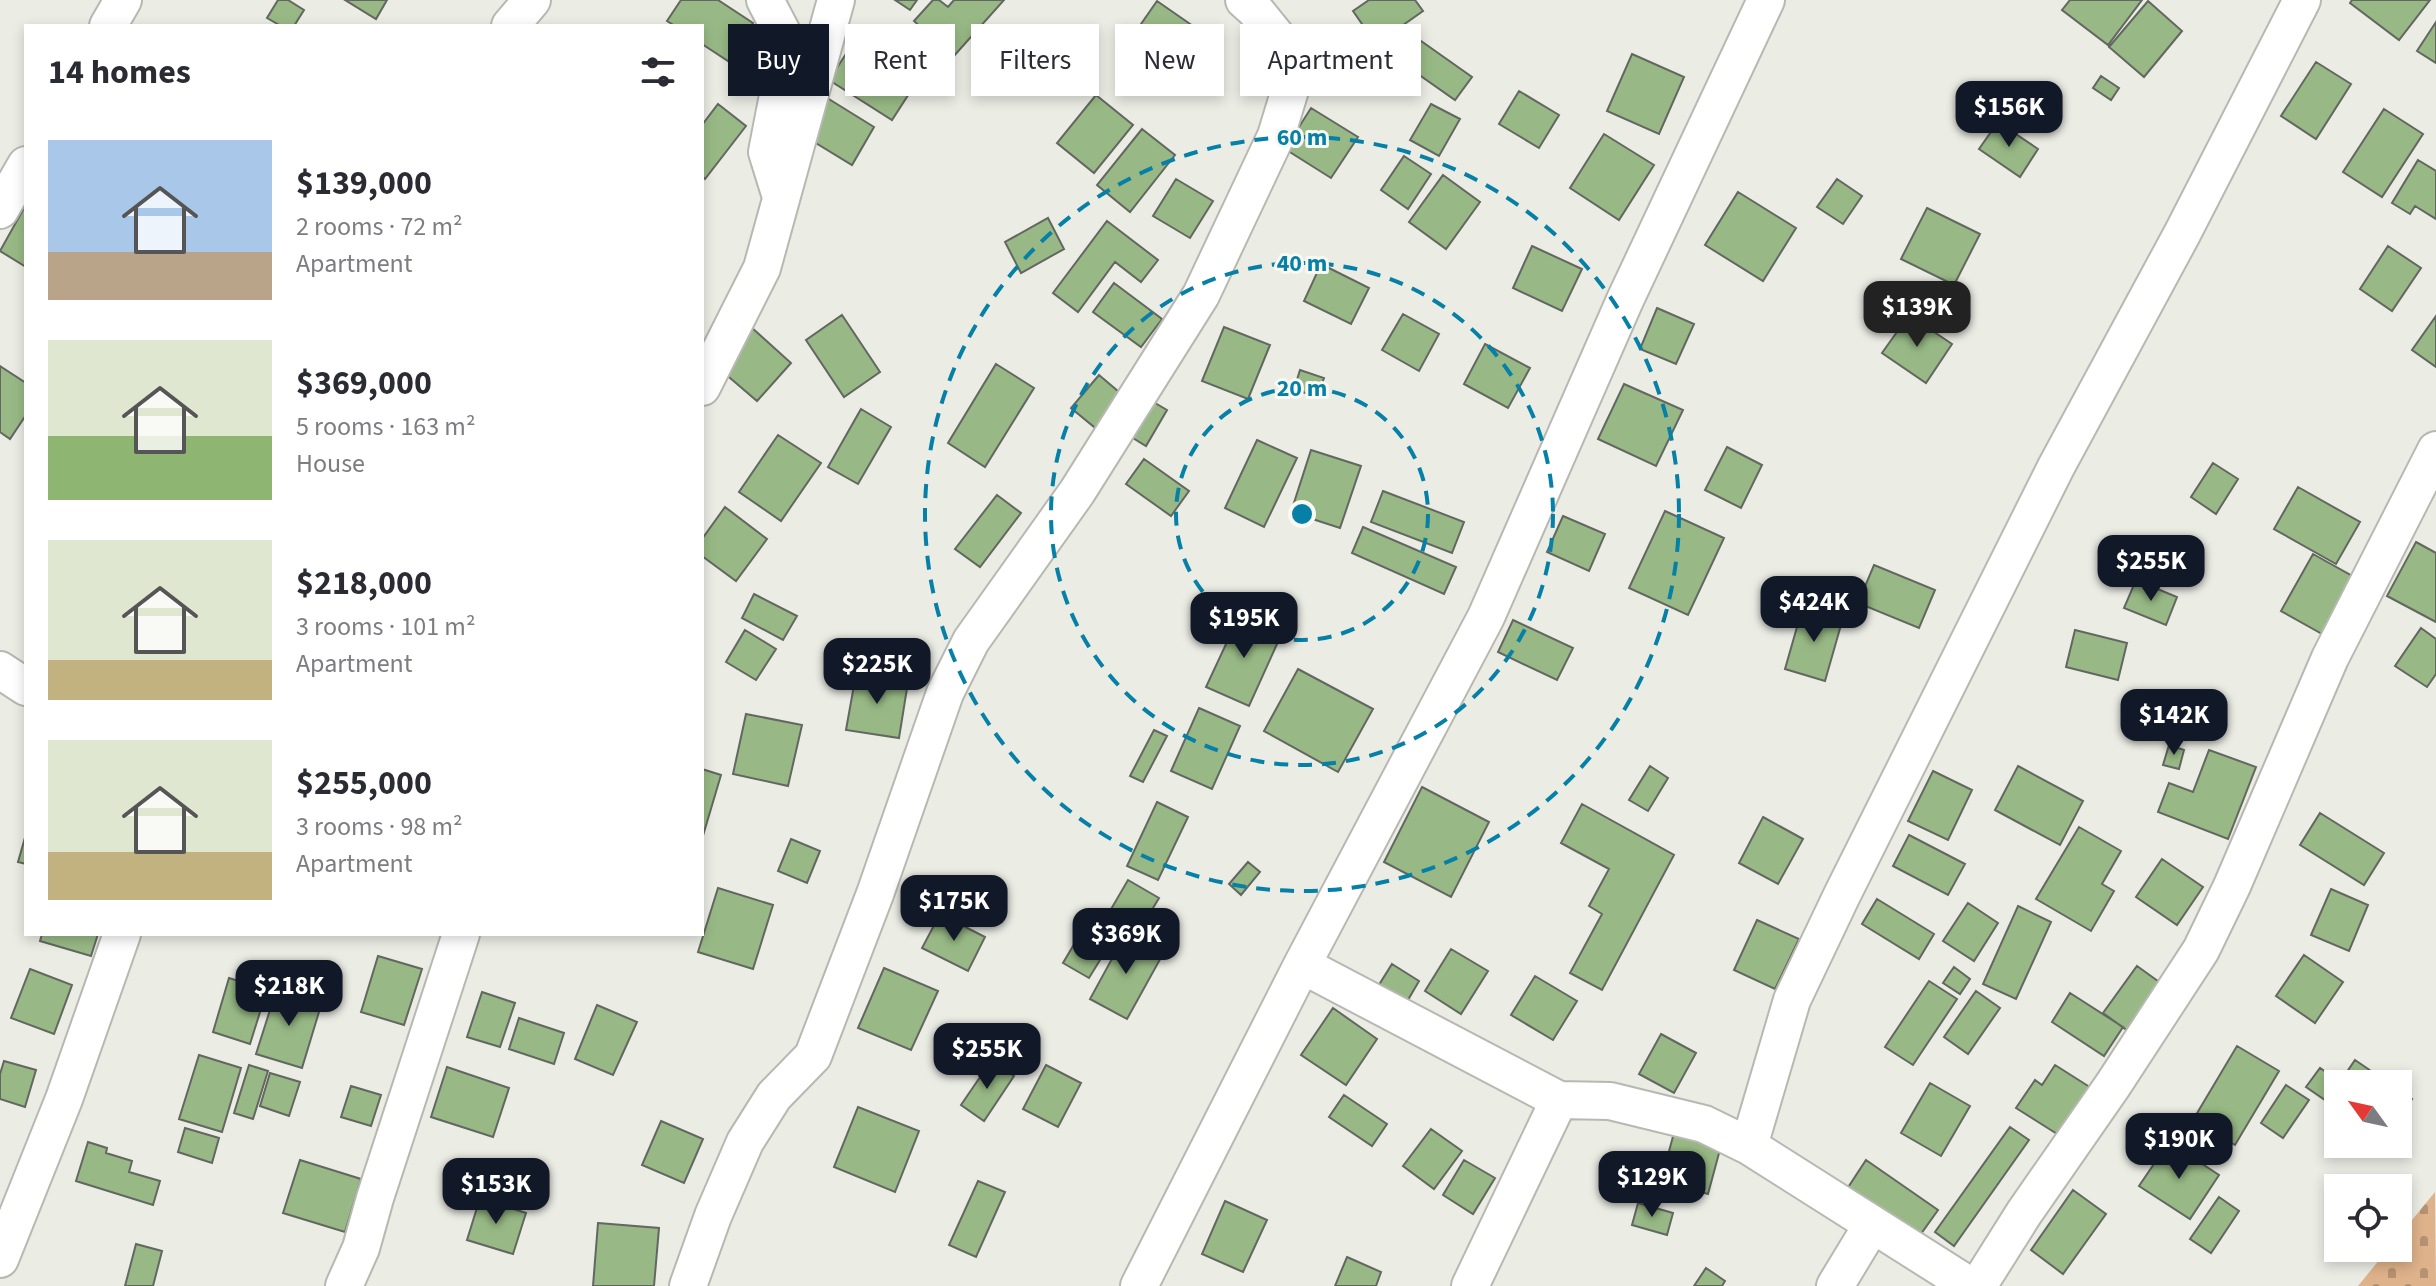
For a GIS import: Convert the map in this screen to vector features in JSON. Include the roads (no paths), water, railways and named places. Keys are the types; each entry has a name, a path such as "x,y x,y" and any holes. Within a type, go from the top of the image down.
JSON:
{"street":[{"path":"109,24 123,0"},
{"path":"512,24 532,0"},
{"path":"765,0 788,44 767,152 781,197"},
{"path":"704,383 762,268 836,0"},
{"path":"688,1286 713,1216 745,1142 774,1096 813,1056 875,894 945,693 965,654 1004,593 1077,492 1186,321 1276,136 1290,90 1285,47 1244,0"},
{"path":"1139,1286 1302,965 1486,617 1625,300 1766,0"},
{"path":"1749,1146 1792,1000 1842,895 2056,467 2182,234 2302,0"},
{"path":"0,210 24,168"},
{"path":"1978,1286 2201,950 2232,886 2330,658 2436,450"},
{"path":"0,670 24,686"},
{"path":"0,1259 64,1099 121,936"},
{"path":"344,1286 361,1248 460,936"},
{"path":"1302,965 1559,1100 1610,1101 1704,1124 1749,1146 1970,1286"},
{"path":"1470,1286 1559,1100"},
{"path":"1835,1286 1872,1225"}]}
